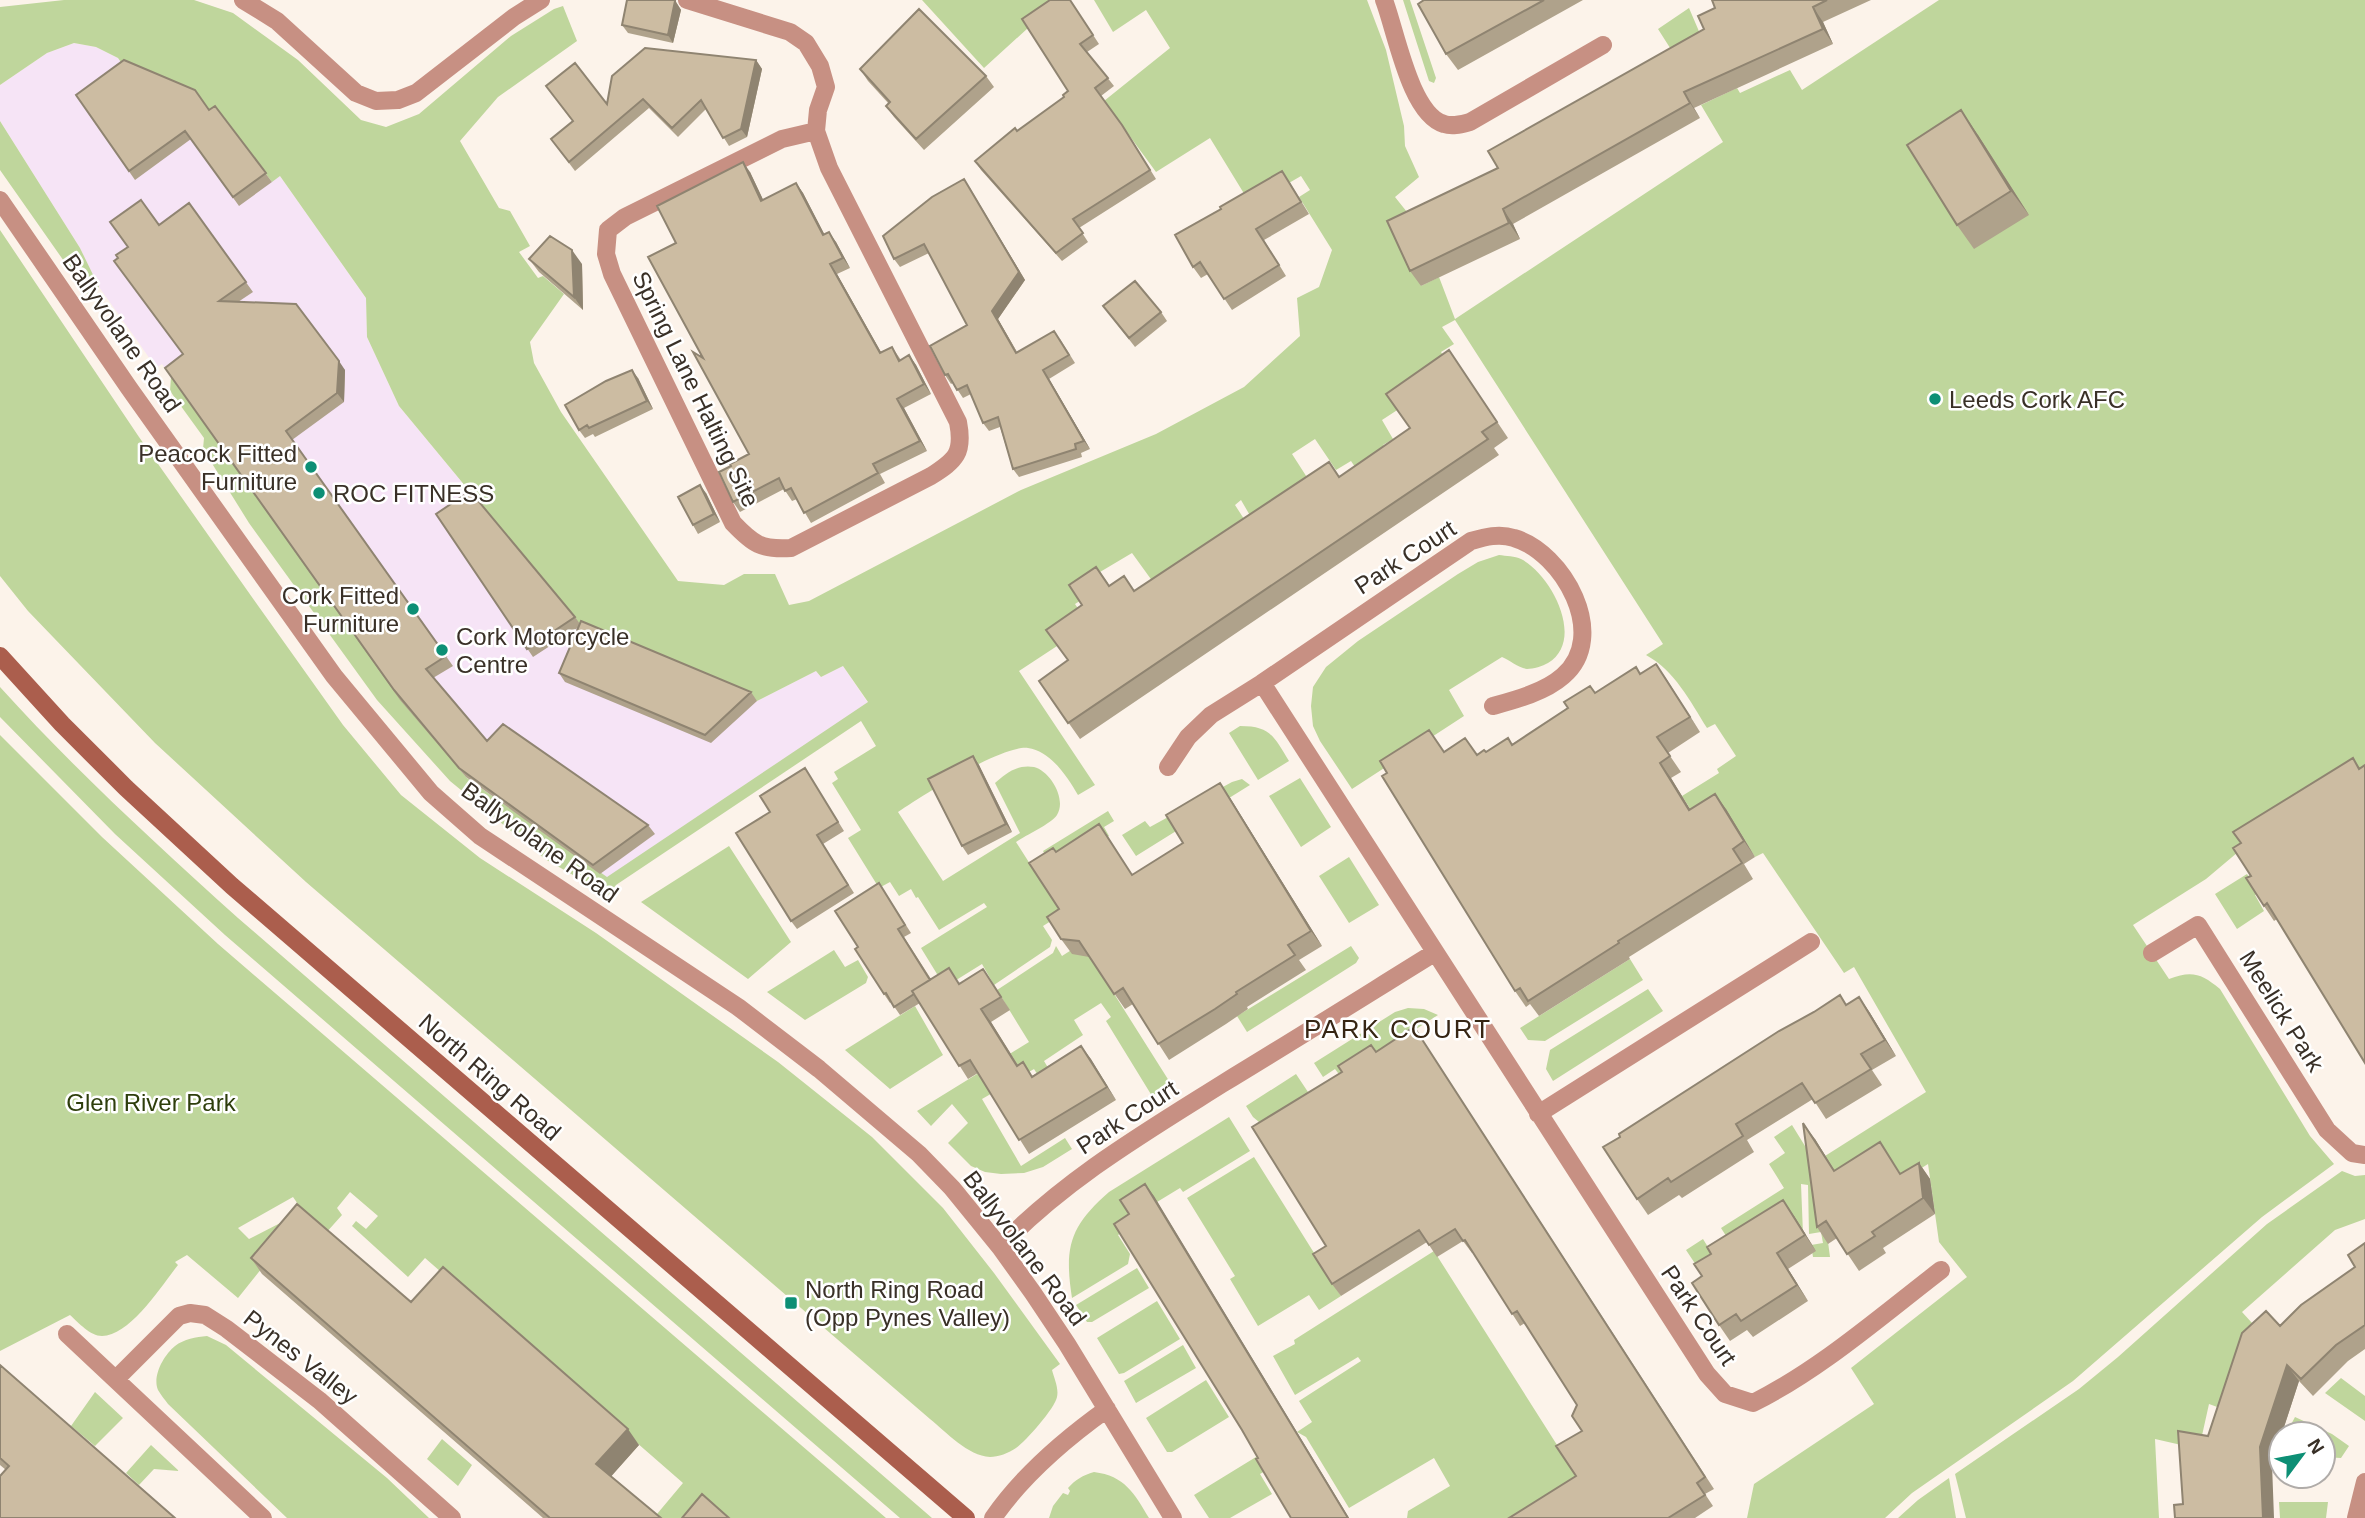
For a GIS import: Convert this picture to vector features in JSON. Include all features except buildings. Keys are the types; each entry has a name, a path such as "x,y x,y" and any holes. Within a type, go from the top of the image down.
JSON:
{"main road":[{"name":"North Ring Road","path":"0,656 62,724 126,788 232,886 966,1518"}],"street":[{"path":"243,0 277,21 356,93 376,101 398,100 416,93 514,17 541,0"},
{"name":"Spring Lane Halting Site","path":"687,0 790,32 806,43 820,66 825,87 818,110 816,131 829,168 958,422 962,442 951,463 931,476 791,548 771,549 751,542 733,523 612,274 606,254 608,230 625,217 782,138 816,131"},
{"path":"1384,0 1419,102 1430,116 1443,124 1470,122 1603,45"},
{"name":"Ballyvolane Road","path":"0,200 129,388 334,676 431,793 480,836 738,1007 819,1069 919,1154 952,1188 1000,1247 1067,1344 1173,1518"},
{"name":"Park Court","path":"1168,767 1188,737 1212,715 1471,541 1492,536 1512,537 1536,547 1558,569 1576,598 1582,630 1579,656 1563,676 1524,698 1493,706"},
{"name":"Park Court","path":"1262,683 1707,1374 1725,1394 1753,1403 1777,1391 1829,1356 1941,1270"},
{"name":"Meelick Park","path":"2152,953 2199,925 2327,1130 2352,1153 2365,1155"},
{"path":"1538,1114 1811,942"},
{"name":"Park Court","path":"1000,1247 1059,1192 1101,1162 1434,953"},
{"name":"Pynes Valley","path":"116,1379 179,1316 190,1313 205,1315 319,1400 452,1518"},
{"path":"67,1334 263,1518"},
{"path":"993,1518 1017,1488 1065,1441 1107,1409"},
{"path":"2356,1518 2365,1482"}],"shaded area":[{"path":"74,43 96,47 118,58 127,70 271,182 280,176 366,298 367,337 399,406 581,626 757,701 816,671 821,677 843,666 868,703 607,878 467,778 401,700 162,364 156,368 99,287 80,248 0,121 0,85 47,53"}],"green space":[{"path":"64,0 194,0 233,13 298,60 361,120 386,127 419,114 511,36 563,6 577,41 498,97 460,141 499,208 510,211 530,246 519,252 538,278 543,276 564,294 530,342 534,363 561,412 678,581 724,585 744,574 775,574 789,605 809,601 1021,490 1156,434 1244,387 1300,336 1297,298 1319,287 1332,250 1299,197 1310,190 1301,176 1251,205 1210,138 1156,172 1104,101 1170,48 1146,10 1113,32 1094,0 1367,0 1386,50 1404,126 1405,146 1419,177 1395,197 1407,212 1421,286 1439,277 1455,319 1723,142 1701,105 1737,88 1740,93 1790,70 1802,90 1939,0 2365,0 2365,772 2244,847 2206,879 2133,925 2169,979 2196,975 2220,989 2310,1136 2334,1164 2262,1217 2073,1381 1912,1493 1885,1518 1747,1518 1754,1484 1874,1404 1851,1368 1967,1277 1939,1242 1928,1164 1904,1179 1891,1159 1846,1188 1825,1156 1926,1092 1854,967 1844,973 1763,853 1755,857 1726,810 1694,829 1689,807 1674,784 1682,796 1719,773 1717,769 1736,756 1715,724 1707,728 1674,678 1646,655 1663,644 1455,320 1442,327 1454,344 1441,352 1454,373 1382,420 1393,439 1383,445 1390,456 1361,476 1351,461 1336,470 1315,439 1292,454 1310,482 1259,531 1241,500 1235,505 1246,522 1153,582 1132,553 1100,572 1108,583 1075,604 1089,625 1019,671 1095,785 1078,795 1058,766 1044,754 1028,748 1016,749 962,773 898,812 943,881 1020,833 995,783 1003,776 1018,768 1034,767 1051,780 1060,801 1060,809 1054,818 1016,842 1062,914 1043,926 1052,940 1050,947 994,985 982,964 945,987 921,948 987,907 984,903 939,930 911,889 899,896 890,882 879,888 848,838 861,830 832,783 838,779 834,772 876,746 861,721 616,885 608,895 545,859 450,781 377,700 249,523 203,449 204,438 170,391 171,377 401,700 467,778 607,877 868,702 843,666 821,677 816,671 757,701 581,626 399,406 367,337 366,298 280,176 272,182 221,115 215,118 127,71 118,58 96,47 74,43 47,53 0,85 0,7"},
{"path":"922,0 1068,0 1028,28 984,68"},
{"path":"1403,0 1410,0 1436,78 1434,83 1429,81"},
{"path":"1689,8 1710,57 1672,51 1658,29"},
{"path":"0,121 80,248 99,287 87,294 0,170"},
{"path":"0,230 139,437 254,600 343,725 401,795 480,858 596,933 778,1062 872,1137 943,1208 1060,1364 1052,1370 1057,1390 1055,1402 1040,1424 1021,1444 1007,1453 990,1457 966,1448 950,1436 306,882 155,743 28,611 0,576"},
{"path":"1499,555 1519,558 1543,578 1553,592 1564,624 1564,639 1559,653 1548,663 1529,669 1502,657 1449,690 1464,716 1352,789 1313,726 1313,687 1326,667 1358,641 1458,574 1478,562"},
{"path":"0,687 86,777 238,918 932,1518 900,1518 225,935 115,834 0,717"},
{"path":"1240,726 1259,728 1270,734 1289,761 1258,780 1229,733"},
{"name":"Glen River Park","path":"0,735 102,837 218,944 886,1518 661,1518 657,1514 683,1483 425,1258 408,1277 352,1226 356,1221 366,1229 378,1216 350,1192 337,1208 342,1215 325,1234 309,1220 293,1197 238,1228 249,1239 290,1218 270,1258 238,1298 187,1255 175,1262 178,1265 145,1308 113,1334 93,1334 70,1315 0,1351"},
{"path":"1300,778 1331,827 1301,847 1269,796"},
{"path":"1242,779 1250,785 1136,856 1122,835 1145,821 1150,827"},
{"path":"1108,811 1114,821 1104,827 1109,836 1066,863 1052,867 1043,851"},
{"path":"729,846 791,942 748,979 641,902"},
{"path":"1349,857 1379,905 1349,923 1319,876"},
{"path":"2247,874 2259,893 2255,895 2264,911 2237,929 2215,894"},
{"path":"1104,929 1111,989 1171,1084 1152,1096 1106,1021 1111,1017 1101,1003 1074,1020 1083,1035 1044,1061 1056,1081 1045,1087 1034,1069 982,1099 1021,1166 1065,1138 1072,1149 1043,1167 1024,1173 985,1172 971,1166 948,1143 968,1123 952,1104 931,1126 917,1111 1029,1042 997,990 1053,953 1056,946 1062,956"},
{"path":"1351,946 1359,958 1356,963 1247,1032 1237,1016"},
{"path":"834,950 845,967 858,960 868,977 866,983 805,1020 767,992"},
{"path":"1630,959 1643,980 1545,1041 1528,1040 1520,1028"},
{"path":"1648,989 1663,1011 1553,1081 1546,1069 1550,1050"},
{"path":"915,1006 943,1055 890,1089 845,1050"},
{"path":"1408,1008 1424,1009 1438,1015 1341,1077 1335,1069 1323,1077 1314,1063 1395,1012"},
{"path":"1296,1074 1314,1101 1265,1127 1253,1117 1246,1106"},
{"path":"1229,1117 1250,1151 1183,1192 1180,1188 1157,1202 1153,1196 1135,1224 1118,1235 1130,1254 1128,1264 1072,1298 1069,1265 1073,1239 1078,1227 1096,1204 1109,1192"},
{"path":"1792,1125 1818,1167 1830,1257 1813,1257 1811,1245 1823,1243 1821,1232 1809,1234 1808,1185 1801,1184 1803,1234 1706,1280 1686,1250 1703,1239 1719,1265 1737,1253 1721,1228 1784,1188 1769,1164 1785,1153 1774,1137"},
{"path":"1254,1157 1341,1296 1319,1310 1309,1295 1258,1326 1230,1279 1235,1276 1187,1198"},
{"path":"2342,1171 2355,1176 2365,1175 2365,1219 2335,1230 2242,1312 2263,1335 2220,1408 2209,1404 2199,1449 2155,1439 2159,1518 1966,1518 1955,1474 2079,1389 2267,1224"},
{"path":"1434,1251 1578,1478 1511,1518 1407,1518 1408,1511 1450,1486 1434,1458 1349,1508 1306,1437 1297,1432 1312,1422 1299,1401 1361,1361 1358,1357 1295,1395 1273,1356"},
{"path":"1137,1268 1149,1288 1092,1322 1087,1322 1076,1305"},
{"path":"1157,1301 1180,1339 1119,1374 1097,1338"},
{"path":"207,1336 226,1345 387,1478 429,1518 287,1518 168,1404 158,1390 158,1372 171,1350 186,1340"},
{"path":"1183,1345 1196,1368 1136,1403 1124,1381"},
{"path":"2341,1378 2365,1396 2365,1421 2325,1393"},
{"path":"1206,1380 1229,1417 1172,1452 1167,1452 1146,1418"},
{"path":"95,1392 123,1418 95,1446 71,1426"},
{"path":"2337,1438 2349,1446 2341,1458 2337,1458"},
{"path":"442,1439 472,1465 458,1486 427,1459"},
{"path":"151,1445 179,1471 154,1469 139,1485 126,1473"},
{"path":"1269,1449 1277,1464 1260,1474 1272,1494 1230,1518 1209,1518 1194,1495"},
{"path":"1094,1472 1114,1477 1128,1487 1149,1518 1049,1518 1053,1506 1063,1493 1068,1495 1068,1488 1076,1480"},
{"path":"1949,1478 1956,1518 1898,1518 1918,1500"},
{"path":"2279,1502 2328,1502 2326,1518 2280,1518"}],"place":[{"name":"Leeds Cork AFC","path":"1935,399"},
{"name":"Peacock Fitted Furniture","path":"311,467"},
{"name":"ROC FITNESS","path":"319,493"},
{"name":"Cork Fitted Furniture","path":"413,609"},
{"name":"Cork Motorcycle Centre","path":"442,650"},
{"name":"North Ring Road (Opp Pynes Valley)","path":"791,1303"}],"district":[{"name":"PARK COURT","path":"1398,1029"}]}
